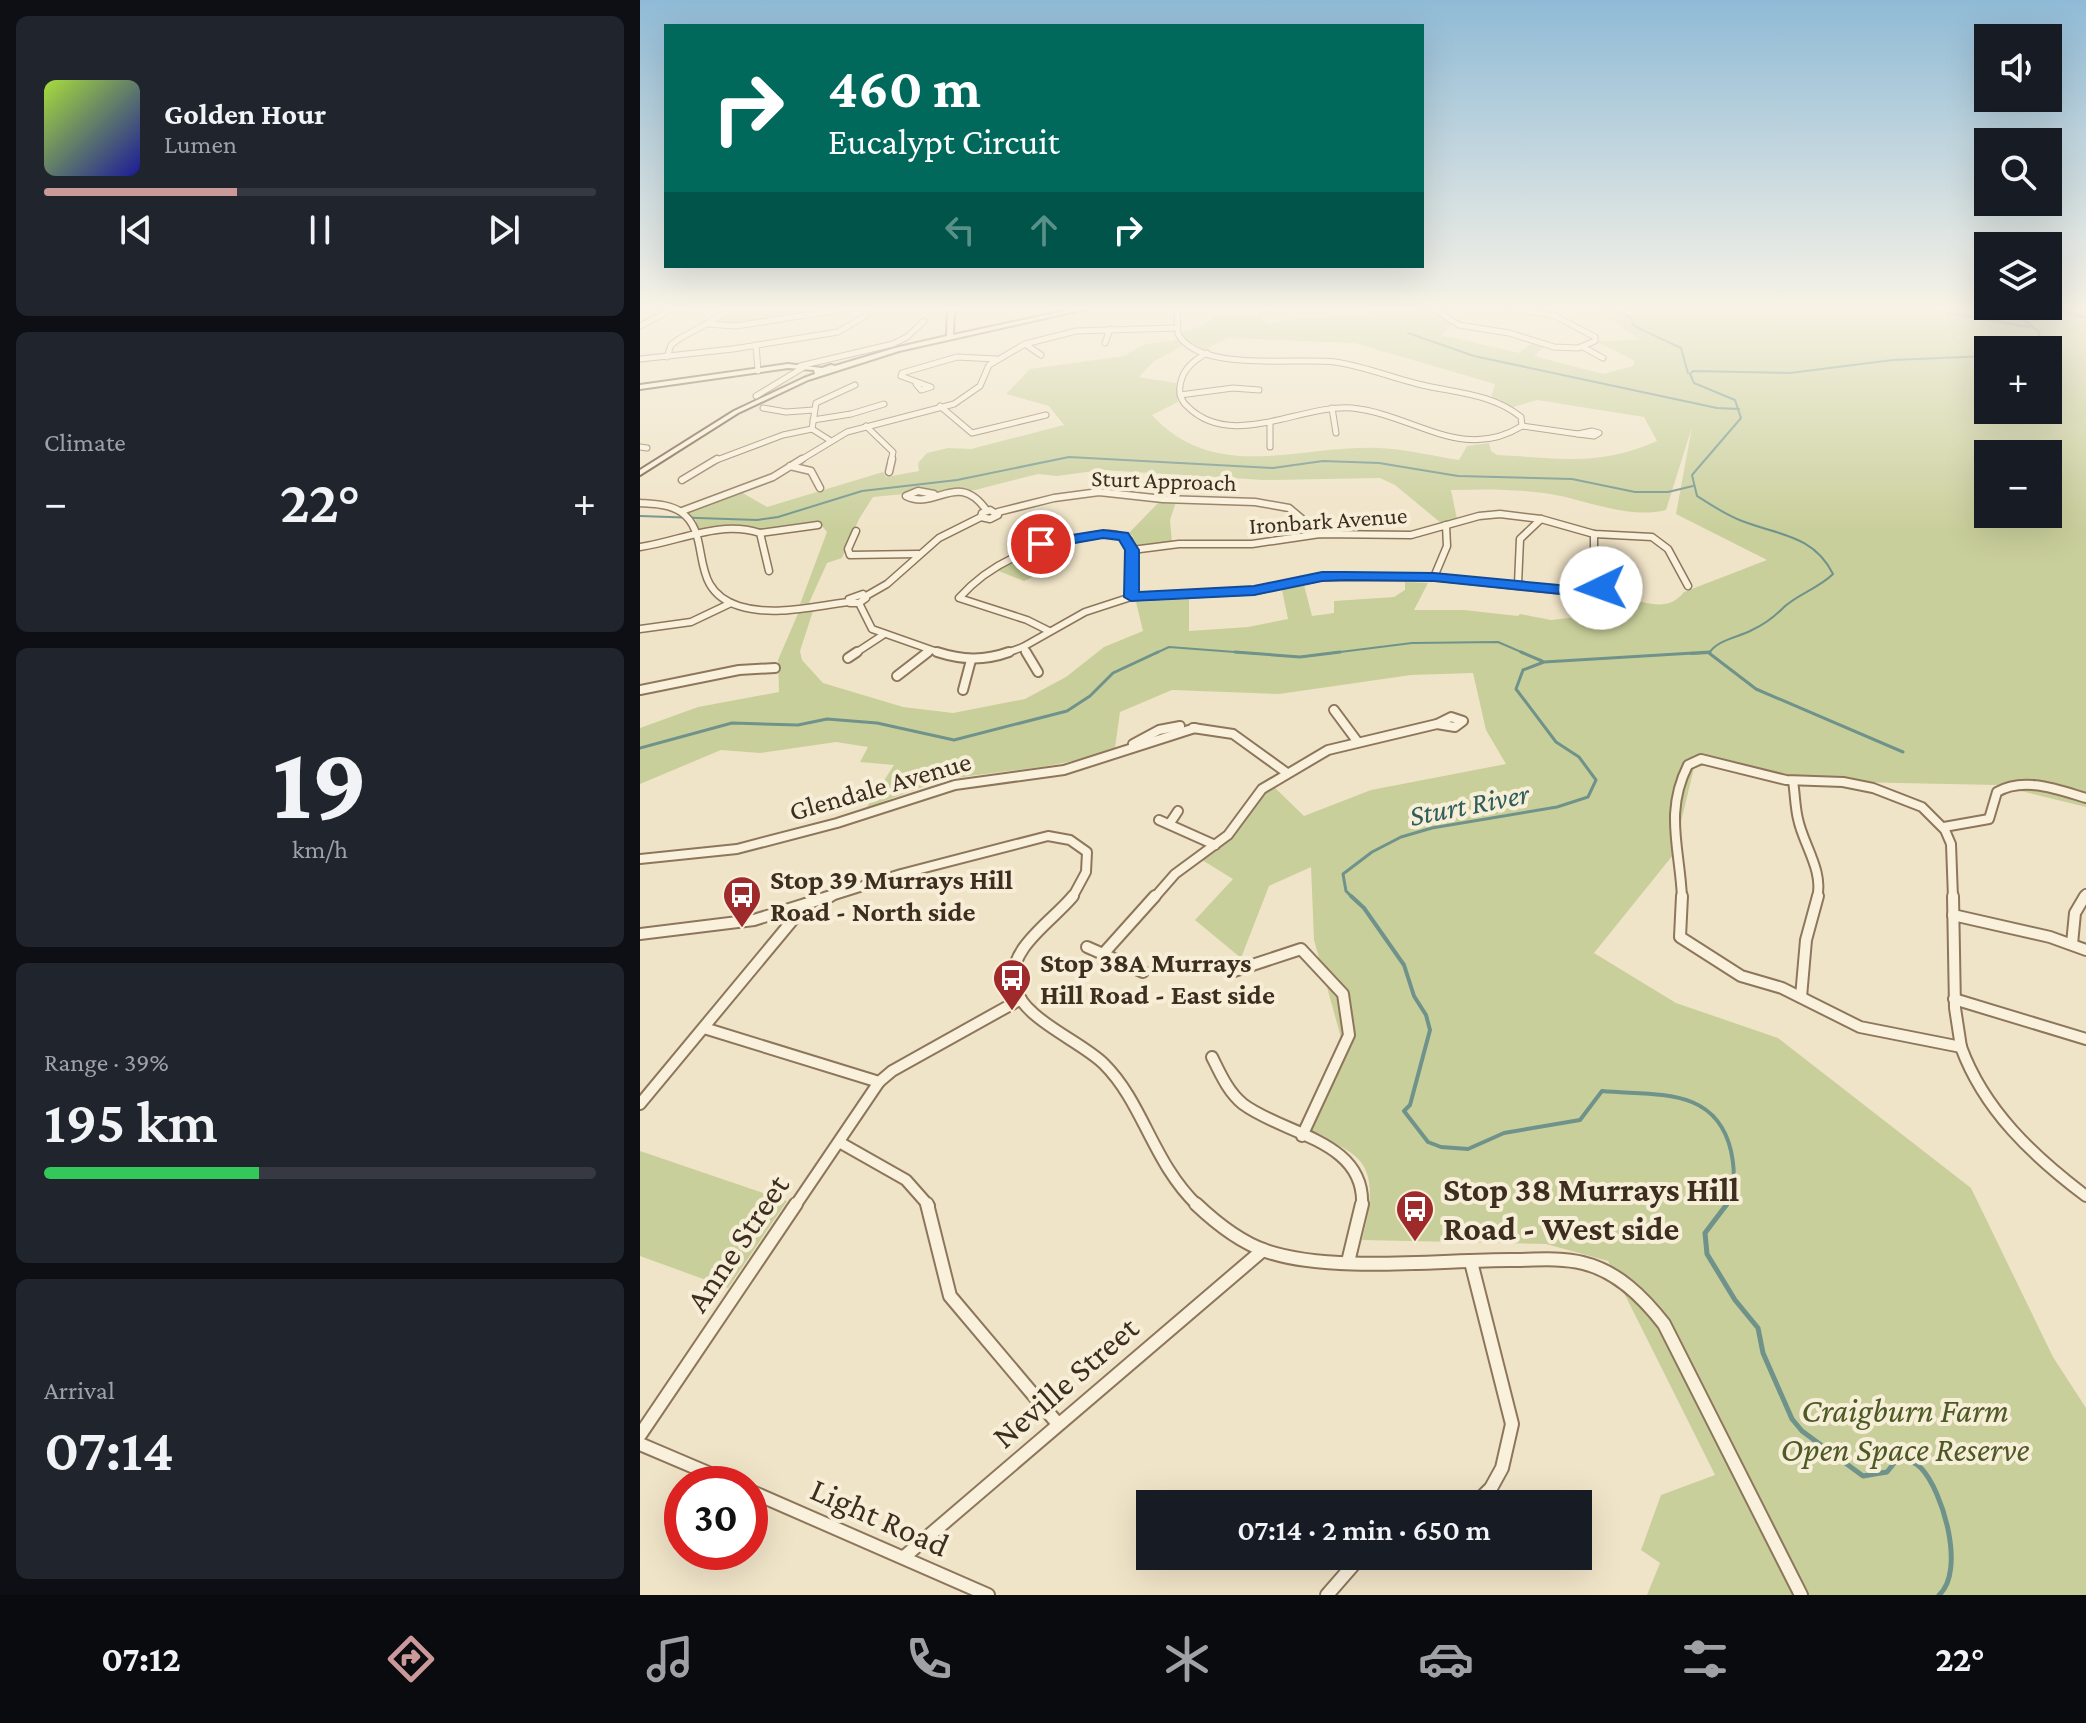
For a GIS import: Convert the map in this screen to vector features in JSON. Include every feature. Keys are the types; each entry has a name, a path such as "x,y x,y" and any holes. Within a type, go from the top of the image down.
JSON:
{"main road":[{"path":"640,387 674,382"},
{"path":"640,473 734,413 797,382"}],"street":[{"path":"756,396 777,382"},
{"path":"642,502 682,511 741,490 831,441 866,426 942,407 969,395 981,382"},
{"path":"1182,382 1180,395 1185,405 1199,415 1219,422 1270,423 1332,408 1367,410 1453,438 1491,439 1509,435 1522,426 1576,434"},
{"path":"1412,382 1499,402 1521,417 1522,426"},
{"path":"812,429 816,403 855,385"},
{"path":"1180,395 1233,388 1259,390"},
{"path":"813,420 851,414 884,404"},
{"path":"942,407 972,433 1046,415"},
{"path":"763,408 786,412 814,410"},
{"path":"1332,408 1336,433"},
{"path":"1270,423 1270,447"},
{"path":"866,426 893,452 889,472"},
{"path":"682,480 724,455 783,435 812,429 831,441"},
{"path":"790,466 811,471 820,488"},
{"path":"934,494 969,492 979,496 987,511"},
{"name":"Sturt Approach","path":"981,517 993,518 998,512 1054,498 1099,492 1163,499 1255,502 1289,508 1320,534"},
{"path":"682,511 694,525 706,583 731,603 764,609 859,603"},
{"path":"987,511 998,512"},
{"path":"859,603 887,584 948,532 981,517 987,511"},
{"name":"Ironbark Avenue","path":"1132,550 1179,544 1252,544 1320,534 1411,535 1500,514 1541,519 1594,534 1637,534 1658,540 1668,549 1688,586"},
{"path":"1518,584 1520,539 1541,519"},
{"path":"640,547 736,529 760,533 818,525"},
{"path":"1434,577 1447,546 1446,525"},
{"path":"856,531 848,549 850,555 919,554"},
{"path":"760,533 769,571"},
{"path":"1049,631 1027,620 959,598 1008,560 1041,544 1115,534 1129,540 1132,550 1131,597"},
{"path":"859,603 872,629 883,635 929,651 971,660 993,658 1023,647 1085,612 1131,597 1254,591 1322,577 1434,577 1567,591 1597,591 1602,583 1594,563 1594,534"},
{"path":"1040,573 1056,565 1041,544"},
{"path":"849,602 855,595 866,596"},
{"path":"640,629 691,622 731,603"},
{"path":"848,658 883,635"},
{"path":"1023,647 1038,672"},
{"path":"897,676 929,651"},
{"path":"963,690 971,660"},
{"path":"640,690 739,670 775,668"},
{"path":"1334,710 1357,741"},
{"path":"1103,954 1175,874 1230,832 1253,797 1287,773 1328,750 1437,724"},
{"name":"Glendale Avenue","path":"640,859 737,849 837,823 955,785 1064,770 1195,728 1233,734 1251,744 1287,773"},
{"path":"1961,1047 1874,1032 1837,1017 1782,988 1741,976 1680,937 1677,924 1683,898 1672,823 1678,788 1693,760 1701,759 1793,781 1839,781 1877,788 1915,805 1944,827 1951,844 1954,999 1961,1047 1972,1076 2011,1130 2063,1180 2086,1196"},
{"path":"1793,781 1798,821 1811,853 1819,891 1806,940 1801,997"},
{"path":"1944,827 1989,819 1997,792 2012,785 2043,787 2086,798"},
{"path":"1170,823 1178,811"},
{"path":"1159,820 1215,845"},
{"path":"640,934 754,920 901,874 1048,836 1077,842 1087,852 1086,876 1076,895 1019,954 1014,983 1030,1010 1090,1050 1108,1068 1157,1158 1179,1187 1205,1212 1263,1250 1283,1256 1348,1262 1581,1262 1607,1270 1644,1296 1664,1324 1801,1594"},
{"path":"2072,944 2075,913 2086,894"},
{"path":"640,1104 807,903"},
{"path":"1953,915 2086,950"},
{"path":"1087,947 1143,972"},
{"path":"1231,972 1301,949 1343,994 1349,1035 1302,1136"},
{"path":"704,1028 879,1082 892,1071 1021,999"},
{"path":"1954,999 2086,1039"},
{"path":"1212,1057 1228,1089 1242,1102 1267,1119 1336,1152 1359,1175 1361,1210 1348,1262"},
{"name":"Anne Street","path":"640,1435 879,1082"},
{"path":"839,1142 906,1180 929,1206 950,1296 1058,1424"},
{"name":"Neville Street","path":"904,1557 1263,1250"},
{"path":"1471,1262 1512,1424 1510,1448 1490,1490"},
{"path":"640,1444 692,1466"},
{"name":"Light Road","path":"768,1499 988,1595"},
{"path":"1327,1595 1349,1570"}],"green space":[{"name":"Craigburn Farm Open Space Reserve","path":"1017,382 1176,383 1178,402 1152,415 1177,436 1203,449 1230,455 1379,448 1459,460 1467,446 1489,443 1491,451 1497,455 1578,459 1616,455 1657,441 1644,417 1537,400 1513,407 1491,398 1495,384 1490,382 1974,382 1974,424 2062,424 2062,382 2086,382 2086,807 1997,785 1801,781 1716,763 1694,768 1673,855 1594,953 1676,1003 1778,1038 1971,1188 2053,1357 2086,1408 2086,1595 1647,1595 1660,1563 1641,1550 1661,1495 1715,1475 1608,1261 1546,1244 1362,1240 1370,1196 1367,1174 1351,1152 1311,1132 1346,1056 1314,940 1311,867 1269,886 1241,958 1195,920 1233,879 1202,860 1233,836 1258,798 1273,786 1304,816 1371,790 1506,764 1486,730 1473,673 1411,675 1279,694 1172,690 1120,712 1115,748 1056,764 945,780 867,807 894,765 860,762 868,747 836,742 760,753 721,750 640,784 640,728 698,707 779,692 778,660 800,609 814,608 800,651 802,660 823,683 903,707 953,713 1025,699 1066,677 1104,647 1143,631 1136,602 1189,599 1189,631 1248,627 1288,619 1282,590 1304,585 1312,616 1334,613 1334,601 1394,597 1405,590 1405,582 1428,583 1414,610 1520,614 1551,620 1620,612 1605,595 1608,590 1638,601 1668,603 1684,592 1767,560 1676,514 1692,427 1666,510 1651,512 1620,510 1532,492 1451,490 1457,519 1441,523 1395,485 1380,478 1264,480 1102,470 1057,476 1038,474 975,490 936,492 916,489 904,494 873,497 859,519 842,558 827,563 809,603 800,604 827,532 819,522 761,531 730,527 699,529 688,513 741,492 767,507 883,472 886,477 919,471 918,463 927,453 948,448 971,449 1064,425 1049,406 1006,394"},
{"path":"1160,501 1176,502 1170,520 1172,543 1135,545 1133,536 1128,534"},
{"path":"1041,549 1054,567 1024,581 996,570 1027,551"},
{"path":"640,1151 787,1201 728,1288 640,1256"}],"waterway":[{"path":"1598,382 1717,408 1738,409"},
{"name":"Sturt River","path":"1694,382 1735,400 1738,409"},
{"name":"Sturt River","path":"1710,652 1723,642 1760,626 1833,574 1816,551 1805,544 1736,519 1697,496 1692,475 1741,418 1738,409"},
{"path":"640,516 757,520 778,517 862,491 957,480 1069,457 1273,468 1323,461 1379,463 1458,476 1572,479 1635,492 1668,492 1693,486"},
{"path":"1261,654 1300,657 1412,643 1498,642 1526,654"},
{"path":"1154,654 1169,647 1261,654"},
{"path":"640,748 732,723 798,725 827,719 877,723 954,740 1067,711 1090,696 1113,673 1158,652"},
{"path":"1235,652 1261,654"},
{"path":"1521,652 1542,661"},
{"name":"Sturt River","path":"1351,896 1346,891 1343,874 1372,852 1401,837 1432,828 1557,807 1588,797 1596,780 1579,757 1556,742 1516,689 1523,670 1544,662 1710,652"},
{"name":"Sturt River","path":"1691,654 1709,653"},
{"path":"1709,653 1756,689 1903,752"},
{"name":"Sturt River","path":"1351,896 1364,908 1404,965 1414,996 1426,1015 1430,1030 1410,1105 1404,1111 1428,1142 1441,1147 1468,1149 1504,1133 1580,1120 1602,1091 1681,1098 1712,1115 1723,1130 1731,1151 1734,1173 1732,1193 1727,1204"},
{"name":"Sturt River","path":"1727,1204 1705,1233 1707,1254 1735,1300 1758,1328 1763,1353 1792,1419 1802,1431 1863,1476 1887,1472 1899,1457 1916,1464 1929,1479 1943,1512 1951,1550 1947,1584 1939,1595"}],"place":[{"name":"Stop 39 Murrays Hill Road - North side","path":"742,929"},
{"name":"Stop 38A Murrays Hill Road - East side","path":"1012,1012"},
{"name":"Stop 38 Murrays Hill Road - West side","path":"1415,1243"}],"route":[{"path":"1041,544 1103,534 1124,536 1132,550 1131,597 1254,591 1322,577 1346,576 1434,577 1580,592 1601,588"}]}
